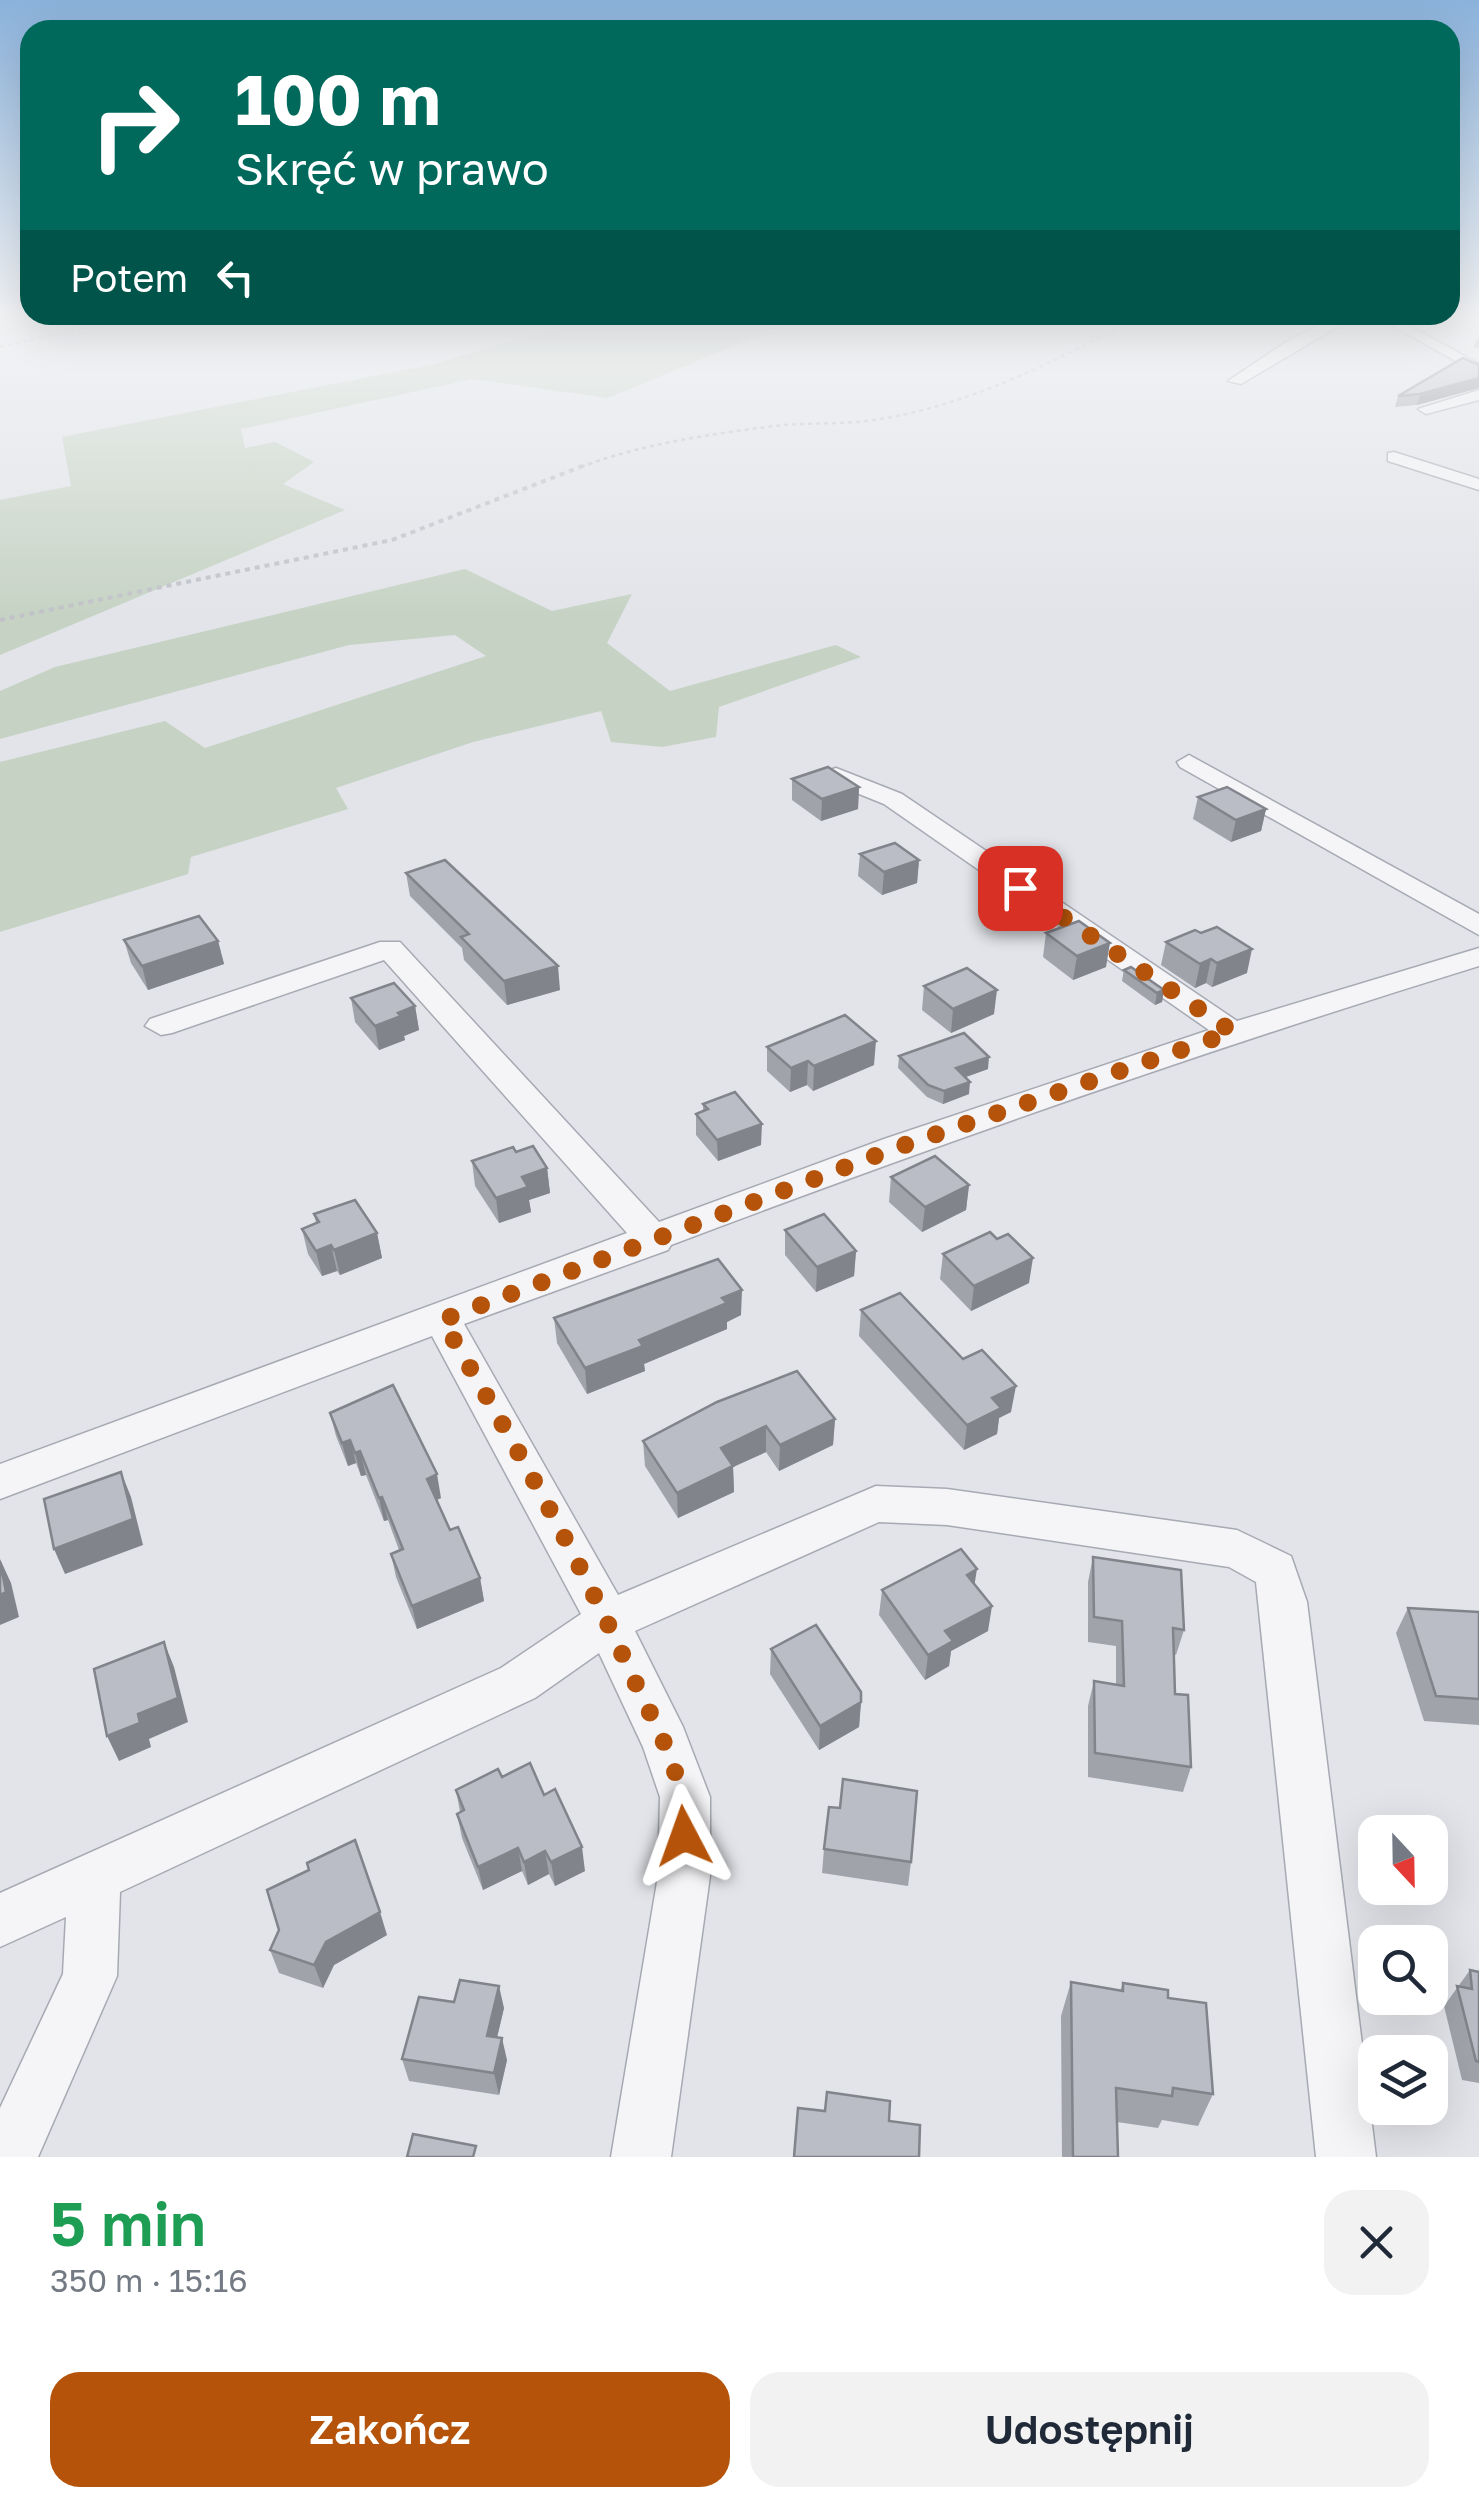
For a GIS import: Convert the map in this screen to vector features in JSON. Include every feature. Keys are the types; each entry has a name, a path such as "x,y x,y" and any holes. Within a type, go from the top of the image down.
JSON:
{"street":[{"path":"1394,457 1479,485"},
{"path":"1188,762 1479,926"},
{"path":"836,776 893,799 1233,1032"},
{"path":"161,1026 390,948 656,1241"},
{"path":"0,1482 656,1241 896,1148 1233,1032 1479,956"},
{"path":"442,1320 513,1440 608,1620 666,1743 685,1796 684,1876 641,2157"},
{"path":"0,1920 518,1683 608,1620 876,1504 946,1506 1237,1549 1275,1570 1284,1602 1346,2157"},
{"path":"8,2157 90,1976 94,1876"}],"path":[{"path":"0,620 392,540 610,455 776,426 874,420 900,414"}],"green space":[{"path":"181,414 312,414 241,429 245,448 275,442 314,462 283,484 345,510 0,655 0,500 71,486 62,437"},
{"path":"465,569 552,611 632,594 607,643 670,691 836,645 861,657 719,707 716,737 662,747 611,742 601,711 473,742 336,788 348,809 191,857 188,874 0,932 0,762 165,721 205,748 486,656 455,635 349,645 0,739 0,691 55,667"}],"building":[{"path":"828,767 859,787 822,799 792,779"},
{"path":"1227,787 1266,809 1236,820 1198,797"},
{"path":"895,843 919,860 884,872 860,854"},
{"path":"445,860 558,966 504,981 461,937 469,934 406,873"},
{"path":"199,916 218,941 142,966 124,940"},
{"path":"1079,921 1110,943 1077,956 1046,933"},
{"path":"1217,927 1252,949 1217,963 1211,959 1200,964 1166,942 1195,930 1201,933"},
{"path":"1131,967 1164,990 1157,993 1124,970"},
{"path":"967,968 997,990 953,1009 924,986"},
{"path":"394,983 415,1006 375,1026 351,998"},
{"path":"845,1015 876,1041 814,1066 808,1061 791,1068 767,1047"},
{"path":"964,1033 989,1057 956,1068 970,1082 944,1091 928,1085 899,1056"},
{"path":"735,1092 762,1124 717,1140 696,1114 708,1109 703,1104"},
{"path":"533,1146 547,1168 522,1177 528,1187 496,1198 472,1161 513,1147 516,1152"},
{"path":"935,1156 969,1185 925,1207 891,1177"},
{"path":"355,1200 377,1233 334,1250 331,1245 316,1251 302,1229 319,1222 314,1214"},
{"path":"824,1214 856,1251 817,1267 785,1230"},
{"path":"990,1232 997,1239 1008,1234 1033,1258 974,1286 943,1254"},
{"path":"718,1259 742,1290 722,1298 727,1303 639,1340 643,1346 585,1368 554,1318"},
{"path":"900,1293 963,1359 982,1350 1016,1386 992,1398 1001,1408 967,1425 861,1310"},
{"path":"797,1371 835,1419 780,1445 766,1426 721,1448 733,1466 677,1493 643,1441 717,1402"},
{"path":"393,1385 437,1474 427,1479 450,1530 458,1527 480,1578 412,1606 391,1554 403,1549 382,1497 379,1498 360,1451 355,1453 350,1440 342,1443 330,1413"},
{"path":"121,1472 133,1519 54,1549 44,1499"},
{"path":"961,1549 977,1569 967,1575 992,1606 945,1631 953,1641 928,1655 882,1590"},
{"path":"1093,1557 1181,1570 1184,1630 1173,1628 1175,1694 1188,1695 1191,1767 1095,1753 1094,1681 1124,1686 1122,1621 1094,1617"},
{"path":"0,1562 6,1592 0,1595"},
{"path":"1408,1608 1479,1612 1479,1699 1436,1696"},
{"path":"816,1625 861,1692 861,1702 820,1726 771,1649"},
{"path":"164,1642 178,1698 138,1714 140,1723 107,1736 94,1669"},
{"path":"530,1763 544,1795 555,1789 582,1847 551,1862 545,1851 524,1862 518,1848 478,1867 457,1814 464,1810 456,1790 498,1769 502,1777"},
{"path":"843,1779 917,1791 911,1862 824,1849 829,1807 840,1808"},
{"path":"355,1840 380,1912 326,1942 314,1965 270,1950 279,1930 267,1890 309,1870 307,1863"},
{"path":"1470,1970 1479,1972 1479,2062 1457,1986 1472,1989"},
{"path":"460,1980 499,1986 487,2036 502,2038 494,2073 402,2059 419,1997 454,2002"},
{"path":"1071,1982 1123,1991 1123,1983 1168,1990 1168,1998 1206,2003 1213,2094 1173,2088 1172,2096 1116,2088 1118,2157 1073,2157"},
{"path":"827,2092 890,2101 889,2121 920,2125 919,2157 794,2157 798,2108 825,2111"},
{"path":"413,2134 476,2146 473,2157 407,2157"}],"route":[{"path":"684,1836 685,1796 666,1743 583,1571 513,1440 442,1320 896,1148 1233,1032 1020,888"}]}
